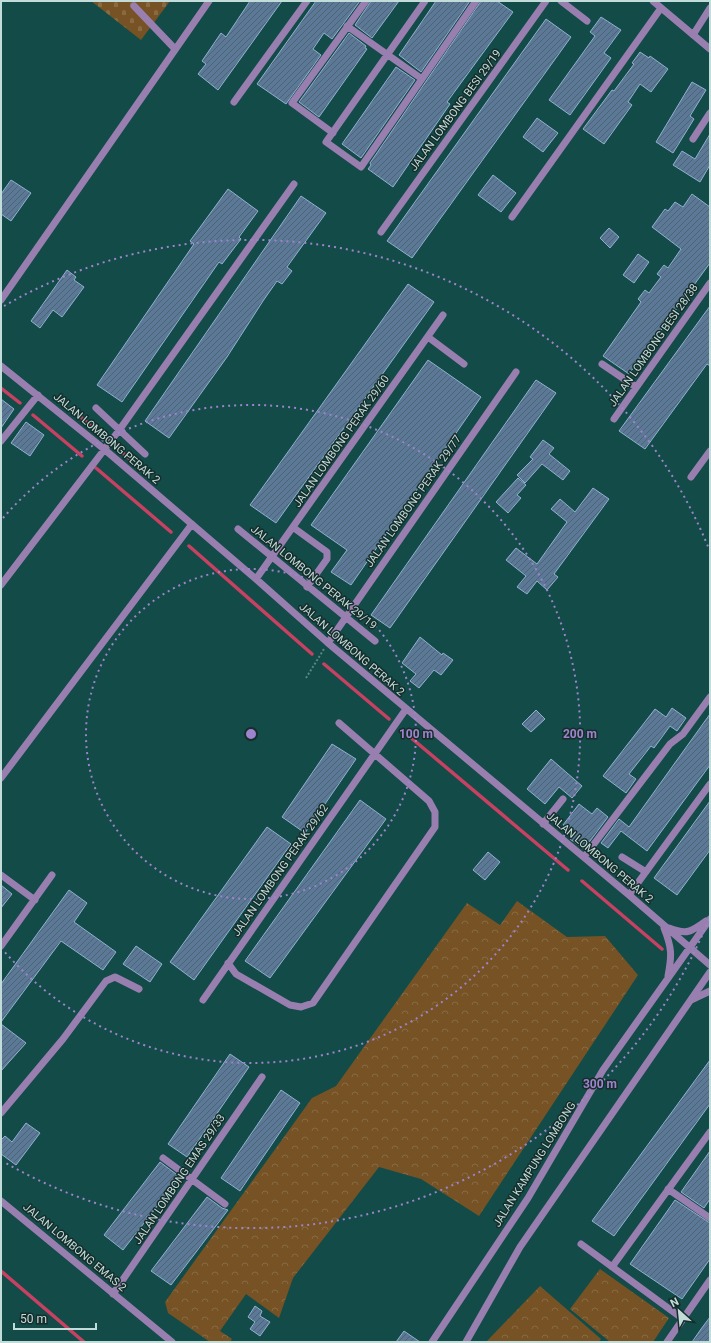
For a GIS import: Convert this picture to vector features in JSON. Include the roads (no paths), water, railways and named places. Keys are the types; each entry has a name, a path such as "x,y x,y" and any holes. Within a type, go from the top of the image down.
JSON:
{"street":[{"path":"1,300 209,1"},
{"path":"234,102 307,1"},
{"path":"333,133 292,103 366,1"},
{"path":"425,1 326,142 361,167 476,1"},
{"name":"JALAN LOMBONG BESI 29/19","path":"381,232 546,1"},
{"path":"561,1 587,22"},
{"path":"652,1 710,49"},
{"path":"134,6 175,49"},
{"path":"512,217 661,8"},
{"path":"693,35 710,8"},
{"path":"347,26 422,79"},
{"path":"693,138 710,114"},
{"path":"1,585 120,429 294,184"},
{"name":"JALAN LOMBONG BESI 28/38","path":"614,419 710,283"},
{"name":"JALAN LOMBONG PERAK 29/60","path":"256,579 273,558 443,315"},
{"path":"428,337 464,364"},
{"path":"602,364 636,387"},
{"name":"JALAN LOMBONG PERAK 2","path":"1,366 38,394 104,449 256,579 328,643 584,857 710,965"},
{"name":"JALAN LOMBONG PERAK 29/77","path":"328,643 516,372"},
{"path":"1,441 38,394"},
{"path":"96,408 145,454"},
{"path":"691,477 710,451"},
{"path":"1,778 192,524"},
{"path":"294,528 327,552 328,556 307,587"},
{"name":"JALAN LOMBONG PERAK 29/19","path":"238,529 307,587 375,641"},
{"path":"584,857 670,744 683,734 710,697"},
{"name":"JALAN LOMBONG PERAK 29/62","path":"203,1000 406,709"},
{"path":"228,963 236,974 290,1005 301,1007 313,1003 435,827 435,812 429,801 339,723"},
{"path":"629,895 710,784"},
{"path":"543,824 562,799"},
{"path":"622,857 646,872"},
{"path":"1,875 35,900"},
{"path":"1,946 52,875"},
{"path":"663,926 681,933 689,932 710,919"},
{"name":"JALAN KAMPUNG LOMBONG","path":"432,1342 528,1198 603,1070 710,919"},
{"path":"663,926 671,944 672,955 668,978"},
{"path":"466,1342 520,1247 710,972"},
{"path":"1,1113 63,1039 106,981 115,977 139,989"},
{"path":"690,1001 710,991"},
{"name":"JALAN LOMBONG EMAS 29/33","path":"114,1294 262,1077"},
{"path":"612,1266 710,1132"},
{"path":"163,1158 225,1204"},
{"path":"668,1189 710,1218"},
{"name":"JALAN LOMBONG EMAS 2","path":"1,1200 172,1342"},
{"path":"581,1244 683,1319"},
{"path":"667,1342 710,1280"}],"waterway":[{"path":"1,388 20,403"},
{"path":"71,409 101,434"},
{"path":"33,415 82,456"},
{"path":"117,448 145,472"},
{"path":"96,468 171,532"},
{"path":"189,546 312,654"},
{"path":"324,664 389,719"},
{"path":"403,731 568,870"},
{"path":"582,881 662,949"},
{"path":"1,1271 84,1342"}]}
